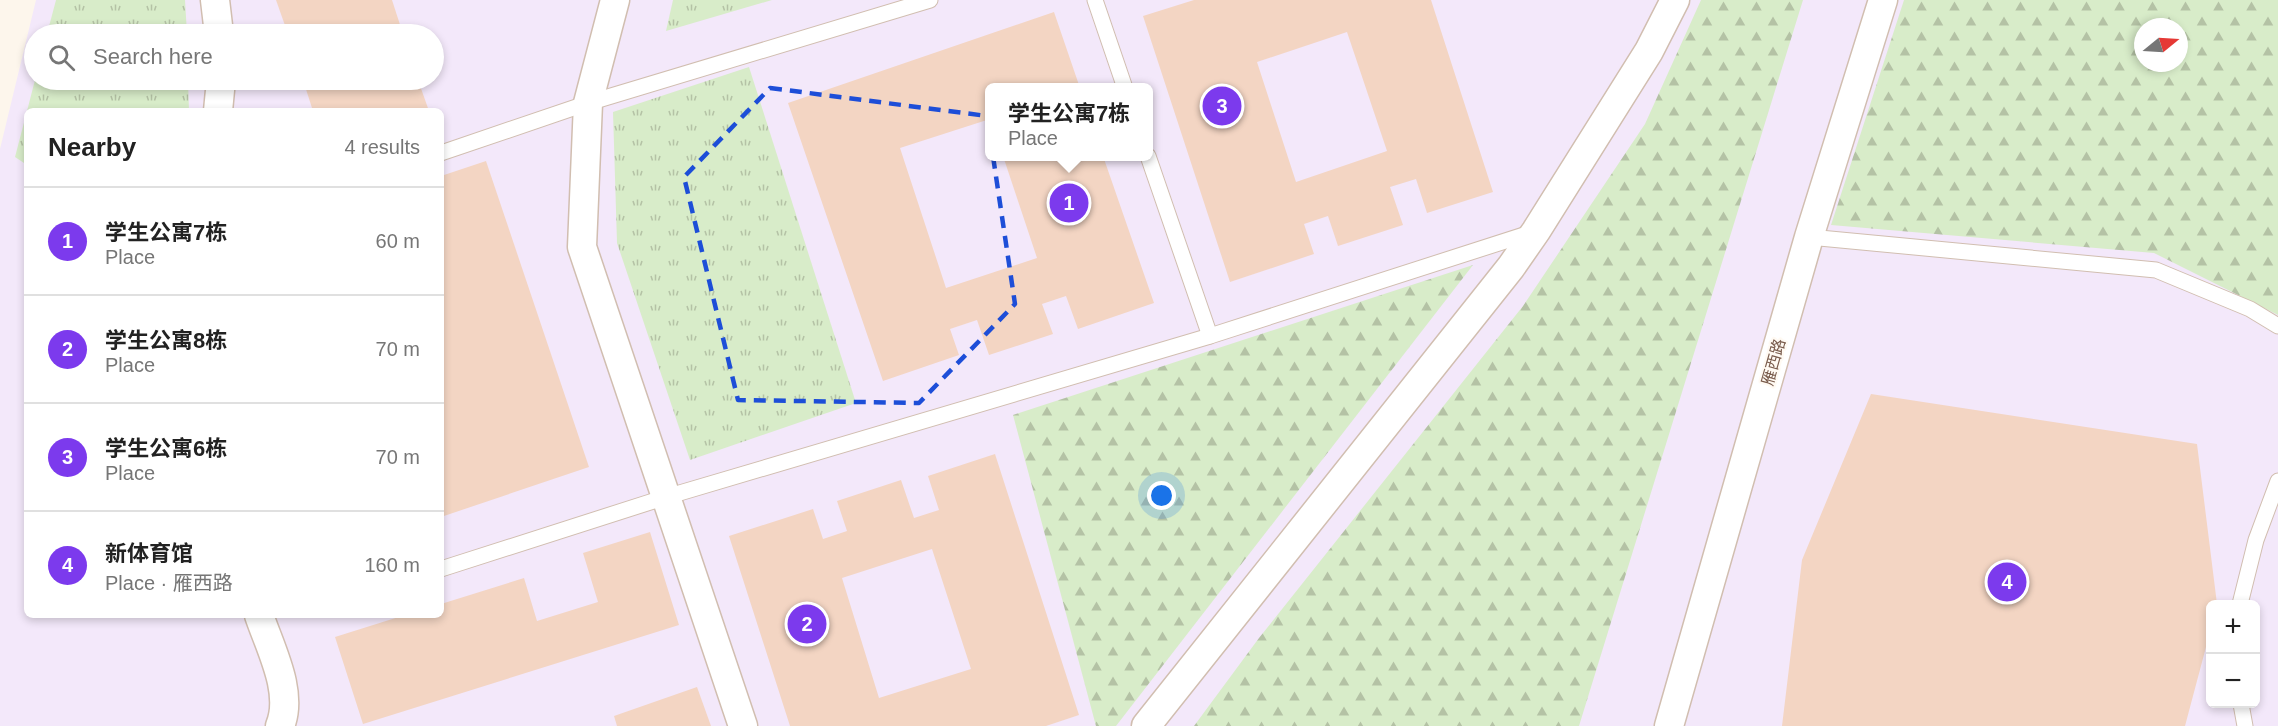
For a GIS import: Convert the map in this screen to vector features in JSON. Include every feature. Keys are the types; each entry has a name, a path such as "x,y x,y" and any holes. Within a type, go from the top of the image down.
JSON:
{"street":[{"path":"215,0 218,24"},
{"path":"615,0 588,104 582,247 743,726"},
{"path":"1146,726 1511,267 1650,51 1675,0"},
{"name":"雁西路","path":"1669,726 1809,237 1883,0"},
{"path":"218,108 220,90"},
{"path":"259,618 285,695 285,710 280,726"}],"lane":[{"path":"444,152 588,104 930,0"},
{"path":"1095,0 1124,83"},
{"path":"1151,161 1210,336"},
{"path":"444,568 666,497 1210,336 1536,231"},
{"path":"1809,237 2156,270 2250,309 2278,326"},
{"path":"2241,600 2256,540 2278,481"},
{"path":"2242,708 2245,726"}],"highlighted area":[{"path":"770,88 987,116 1015,304 919,403 738,400 684,177"}],"shaded area":[{"path":"36,0 2278,0 2278,726 0,726 0,149 24,50 24,90 444,90 444,24 30,24"}],"green space":[{"path":"56,0 185,0 186,24 50,24"},
{"path":"673,0 772,0 666,31"},
{"path":"1701,0 1803,0 1579,726 1194,726 1259,638 1523,306 1645,124"},
{"path":"1904,0 2278,0 2278,315 2154,253 1831,225"},
{"path":"749,67 856,403 690,460 617,243 613,112"},
{"path":"32,90 188,90 189,108 28,108"},
{"path":"24,122 24,163 15,157"},
{"path":"1473,265 1116,726 1096,726 1013,415"}],"building":[{"path":"276,0 392,0 400,24 284,24"},
{"path":"1194,0 1431,0 1493,192 1427,213 1416,179 1390,187 1403,225 1338,246 1328,216 1304,224 1314,254 1230,282 1143,16","holes":["1347,32 1387,151 1296,182 1257,62"]},
{"path":"1054,12 1078,83 985,83 985,121 900,148 946,288 1037,258 1005,161 1105,161 1154,303 1078,329 1066,296 1042,304 1053,334 989,355 977,320 950,329 959,355 883,381 788,103"},
{"path":"306,90 422,90 428,108 312,108"},
{"path":"486,161 589,467 444,516 444,175"},
{"path":"1871,394 2197,444 2216,600 2206,600 2206,647 2185,726 1782,726 1802,560"},
{"path":"995,454 1079,715 1046,726 790,726 729,536 813,509 823,539 847,531 837,501 901,480 914,518 939,510 928,476","holes":["932,549 971,669 879,698 842,578"]},
{"path":"650,532 679,625 363,724 335,637 395,618 444,618 444,603 524,578 537,621 598,602 583,553"},
{"path":"697,687 711,726 617,726 614,716"}],"place":[{"name":"学生公寓6栋","path":"1222,106"},
{"name":"学生公寓7栋","path":"1069,203"},
{"name":"新体育馆","path":"2007,582"},
{"name":"学生公寓8栋","path":"807,624"}]}
